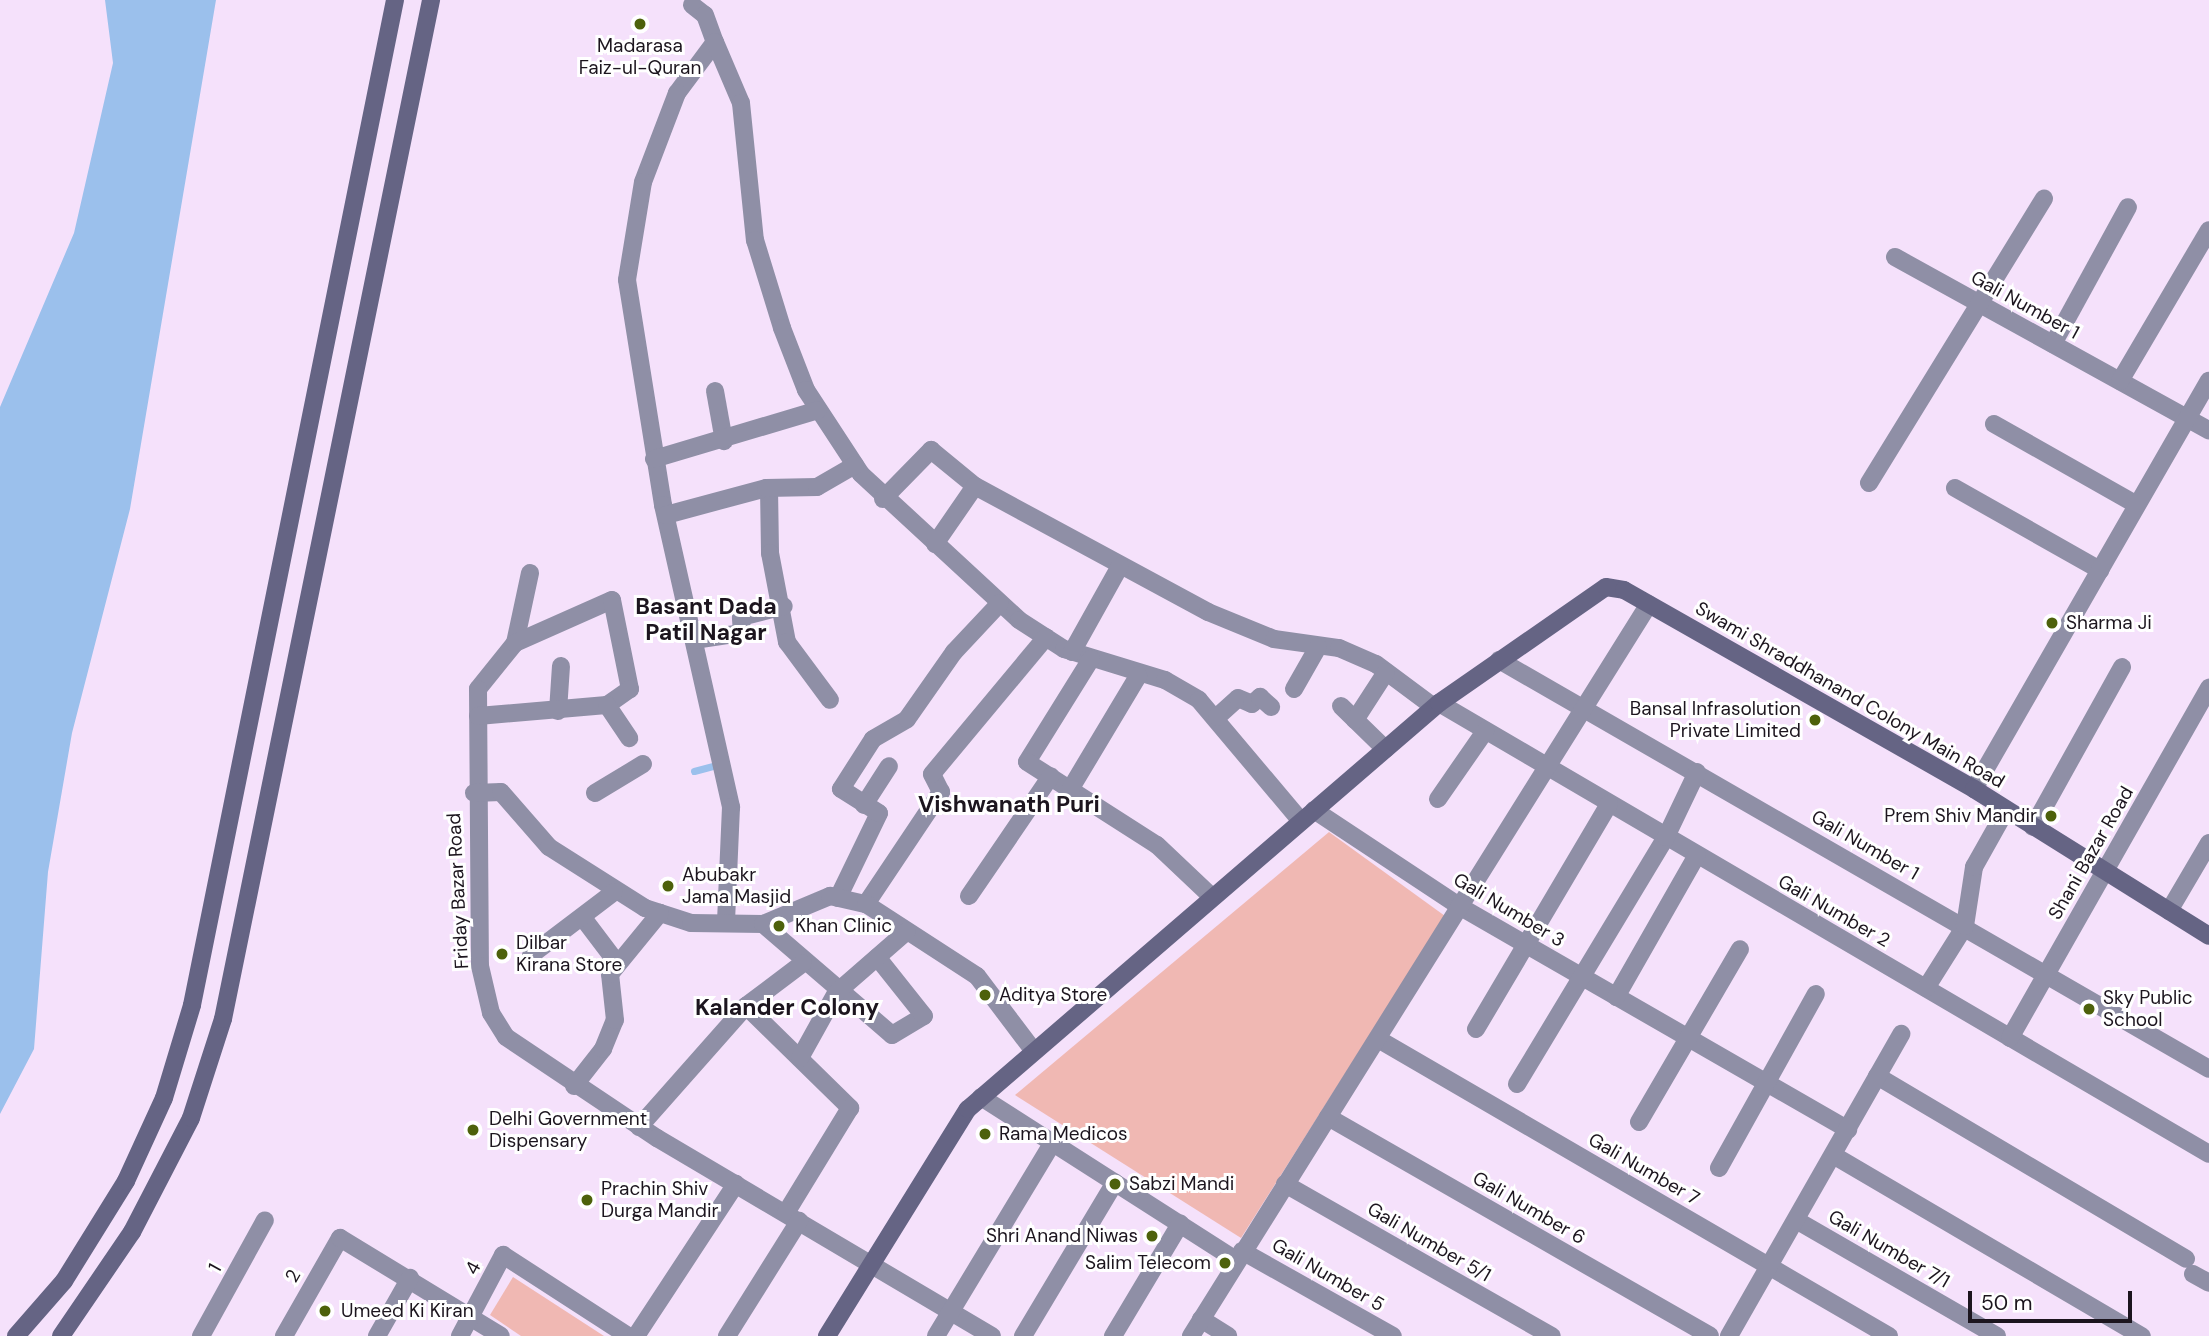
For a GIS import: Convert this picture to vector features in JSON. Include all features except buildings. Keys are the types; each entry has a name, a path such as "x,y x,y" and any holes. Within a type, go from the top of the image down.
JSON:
{"main road":[{"path":"16,1336 64,1281 126,1181 164,1098 192,1005 395,0"},
{"path":"61,1336 132,1233 191,1118 223,1019 431,0"},
{"name":"Swami Shraddhanand Colony Main Road","path":"1499,660 1572,607 1614,587 1649,604 1973,789 2209,936"},
{"path":"827,1336 868,1261 939,1148 981,1097 1437,705 1499,660"}],"street":[{"name":"Gali Number 3","path":"691,5 705,15 742,111 755,240 782,328 818,410 855,465 883,499 1000,603 1046,637 1072,652 1139,676 1177,686 1217,718 1307,815 1529,947 1848,1130"},
{"path":"715,42 700,55 671,106 643,182 630,246 630,324 654,459 731,807 726,920"},
{"path":"1870,483 2044,198"},
{"path":"2053,344 2128,206"},
{"path":"2120,381 2209,230"},
{"name":"Gali Number 1","path":"1895,257 2209,430"},
{"path":"1973,789 2209,382"},
{"path":"715,391 724,441"},
{"path":"654,459 724,441 818,410"},
{"path":"1994,424 2137,505"},
{"name":"Gali Number 2","path":"883,499 931,450 975,486 1224,620 1318,647 1339,648 1386,672 1437,705 2209,1154"},
{"path":"666,515 769,488 817,487 855,465"},
{"path":"935,544 975,486"},
{"path":"769,488 770,553 783,606 787,642 830,699"},
{"path":"1955,488 2100,570"},
{"path":"1072,652 1120,566"},
{"path":"515,643 530,573"},
{"path":"478,716 607,705 630,689 612,600 515,643"},
{"path":"838,898 879,813 841,789 873,739 907,719 954,652 1000,603"},
{"path":"1191,1336 1239,1255 1378,1039 1649,604"},
{"path":"694,640 742,633 741,617 783,606"},
{"path":"866,904 941,792 932,775 1046,637"},
{"name":"Friday Bazar Road","path":"515,643 478,690 474,793 480,966 491,1013 506,1037 574,1086 639,1127 992,1336"},
{"path":"1294,690 1318,647"},
{"path":"1091,659 1027,762 1157,845 1212,897"},
{"name":"Gali Number 1","path":"1499,660 1584,706 2209,1069"},
{"path":"558,711 561,666"},
{"path":"2033,827 2122,667"},
{"path":"1355,720 1386,672"},
{"path":"1071,788 1139,676"},
{"name":"Shani Bazar Road","path":"2010,1038 2209,688"},
{"path":"1217,718 1238,698 1252,704 1260,697 1271,707"},
{"path":"607,705 629,738"},
{"path":"1341,706 1385,749"},
{"path":"1438,799 1485,731"},
{"path":"595,793 643,764"},
{"path":"864,805 889,766"},
{"path":"1517,1084 1666,837 1697,772"},
{"path":"969,896 1051,776"},
{"path":"474,793 501,792 549,847 614,892 660,913 691,923 726,920 763,925 836,993 892,1035 924,1016 877,957"},
{"path":"1476,1029 1529,947 1609,804"},
{"path":"1926,988 1965,926 1974,866 2006,810"},
{"path":"2169,911 2209,843"},
{"path":"1616,997 1697,855"},
{"path":"531,955 614,892"},
{"path":"763,925 804,902 838,898 866,904 977,976 1033,1050"},
{"path":"574,1086 603,1049 615,1020 609,984 617,963 660,913"},
{"path":"583,918 617,963"},
{"path":"800,1058 836,993 907,931"},
{"path":"1639,1122 1740,950"},
{"path":"639,1127 746,1006 803,963"},
{"path":"1719,1168 1816,994"},
{"path":"727,1336 850,1108 746,1006"},
{"path":"1729,1336 1901,1034"},
{"name":"Gali Number 7","path":"1378,1039 1889,1336"},
{"path":"1877,1076 2190,1266 2209,1283"},
{"name":"Gali Number 5","path":"981,1097 1180,1224 1393,1336"},
{"name":"Gali Number 6","path":"1328,1117 1710,1336"},
{"path":"936,1336 1053,1142"},
{"path":"1833,1155 2142,1336"},
{"path":"1023,1336 1115,1182"},
{"path":"636,1336 736,1184"},
{"name":"Gali Number 5/1","path":"1285,1184 1552,1336"},
{"name":"1","path":"201,1336 265,1220"},
{"name":"Gali Number 7/1","path":"1796,1220 1997,1336"},
{"path":"1113,1336 1180,1224"},
{"name":"2","path":"284,1336 340,1238 410,1278"},
{"name":"4","path":"460,1336 503,1255 628,1336"},
{"path":"377,1336 410,1278 501,1336"},
{"path":"1201,1319 1228,1336"}],"shaded area":[{"path":"1329,832 1445,916 1241,1238 1015,1095"},
{"path":"513,1277 604,1336 521,1336 490,1315"}],"water":[{"path":"105,0 216,0 130,509 72,733 48,872 34,1049 0,1114 0,407 74,233 113,63"}],"waterway":[{"path":"694,771 720,764"}],"place":[{"name":"Madarasa Faiz-ul-Quran","path":"640,24"},
{"name":"Sharma Ji","path":"2052,623"},
{"name":"Bansal Infrasolution Private Limited","path":"1815,720"},
{"name":"Prem Shiv Mandir","path":"2051,816"},
{"name":"Abubakr Jama Masjid","path":"668,886"},
{"name":"Khan Clinic","path":"779,926"},
{"name":"Dilbar Kirana Store","path":"502,954"},
{"name":"Aditya Store","path":"985,995"},
{"name":"Sky Public School","path":"2089,1009"},
{"name":"Delhi Government Dispensary","path":"473,1130"},
{"name":"Rama Medicos","path":"985,1134"},
{"name":"Sabzi Mandi","path":"1115,1184"},
{"name":"Prachin Shiv Durga Mandir","path":"587,1200"},
{"name":"Shri Anand Niwas","path":"1152,1236"},
{"name":"Salim Telecom","path":"1225,1263"},
{"name":"Umeed Ki Kiran","path":"325,1311"}],"district":[{"name":"Basant Dada Patil Nagar","path":"706,619"},
{"name":"Vishwanath Puri","path":"1009,804"},
{"name":"Kalander Colony","path":"787,1007"}]}
